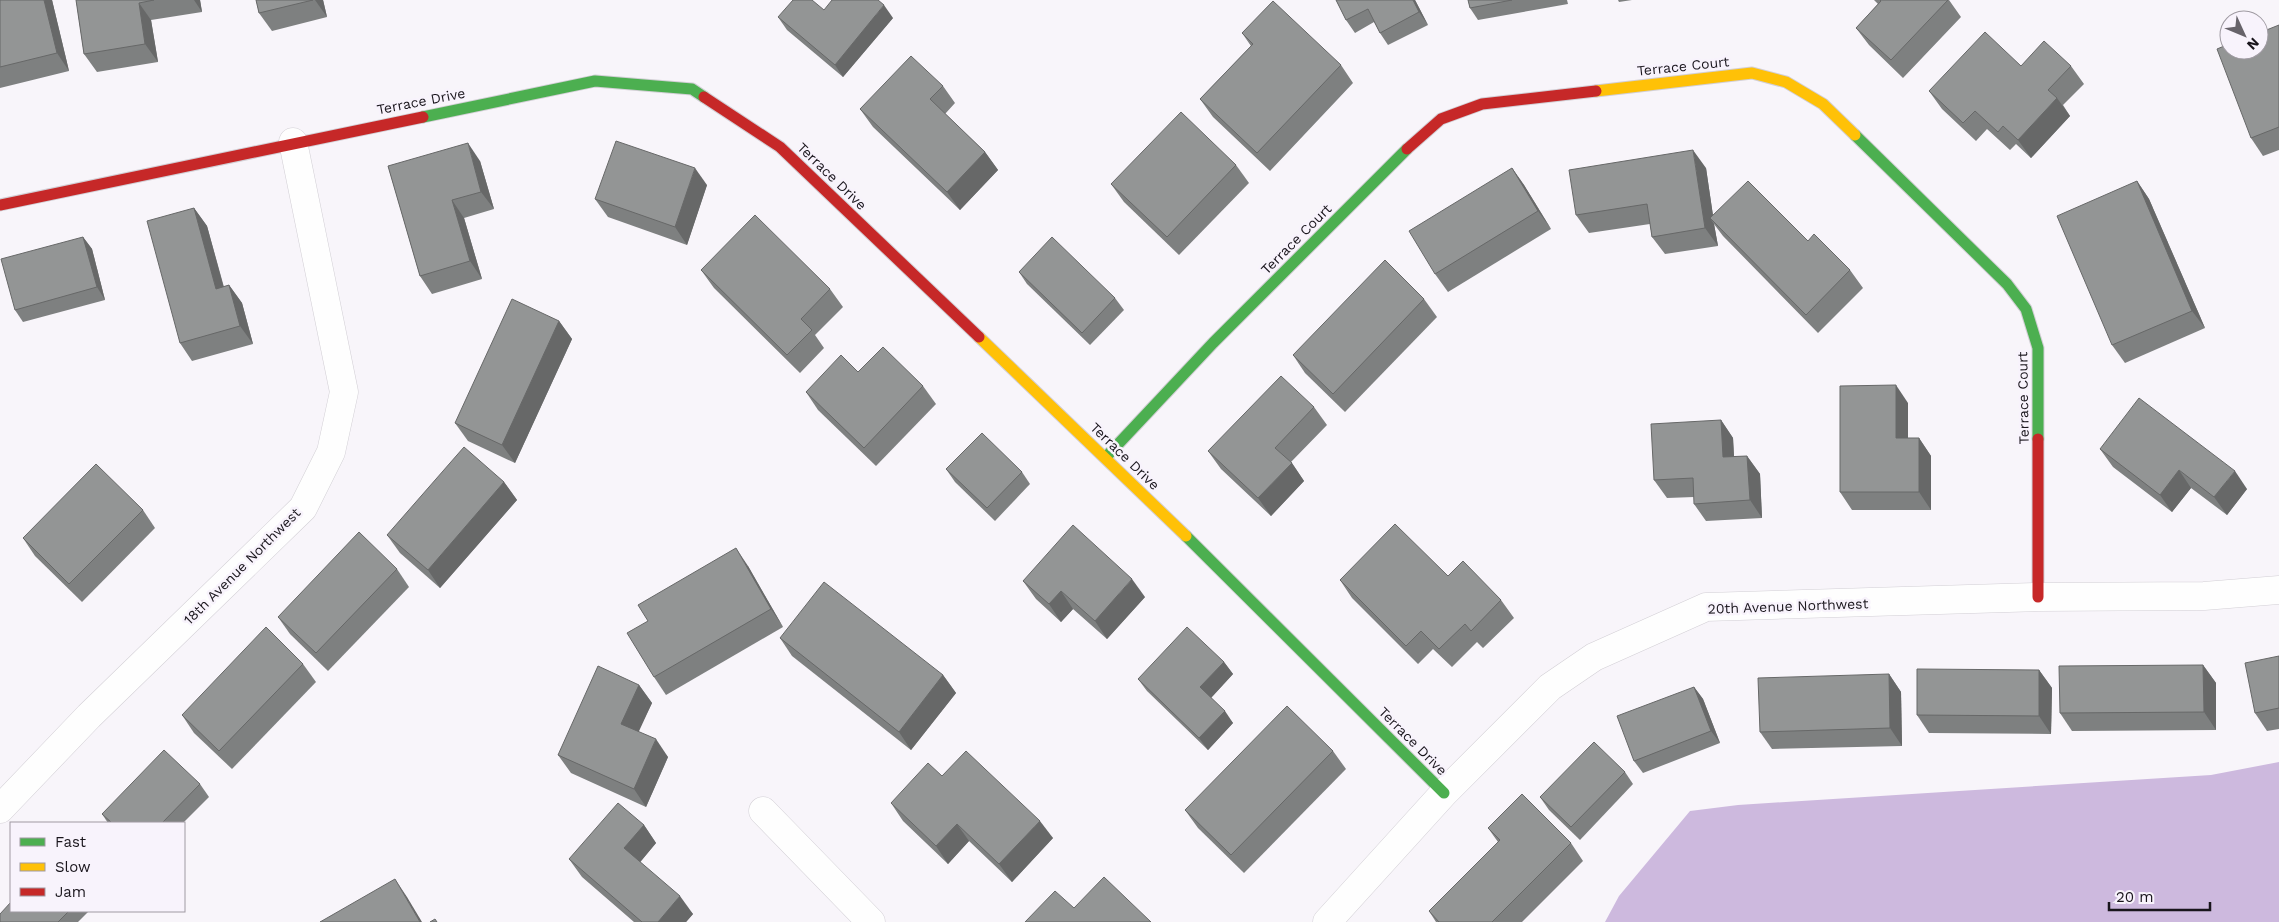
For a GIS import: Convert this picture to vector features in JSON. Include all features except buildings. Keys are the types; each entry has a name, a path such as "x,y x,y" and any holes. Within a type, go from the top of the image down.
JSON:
{"street":[{"name":"Terrace Court","path":"1106,457 1213,343 1409,147 1441,119 1482,104 1752,74 1786,82 1823,104 2008,284 2026,309 2038,348 2038,597"},
{"name":"Terrace Drive","path":"0,205 293,142 595,81 692,89 780,147 1106,457 1444,793"},
{"name":"18th Avenue Northwest","path":"0,809 89,716 303,508 331,452 344,392 293,142"},
{"name":"20th Avenue Northwest","path":"1327,922 1444,793 1550,687 1594,657 1706,607 2038,597 2204,596 2279,590"},
{"path":"763,810 871,922"}],"shaded area":[{"path":"2279,762 2279,922 1605,922 1619,896 1690,811 1738,805 2211,775"}],"traffic: fast":[{"path":"423,117 595,81 692,89 704,97"},
{"path":"1855,135 2007,284 2026,309 2038,348 2038,439"},
{"path":"1106,457 1213,343 1407,149"},
{"path":"1186,536 1444,793"}],"traffic: slow":[{"path":"1596,91 1752,73 1786,82 1823,104 1855,135"},
{"path":"979,337 1186,536"}],"traffic: jam":[{"path":"1407,149 1441,119 1482,104 1596,91"},
{"path":"704,97 780,147 979,337"},
{"path":"0,205 423,117"},
{"path":"2038,439 2038,597"}]}
